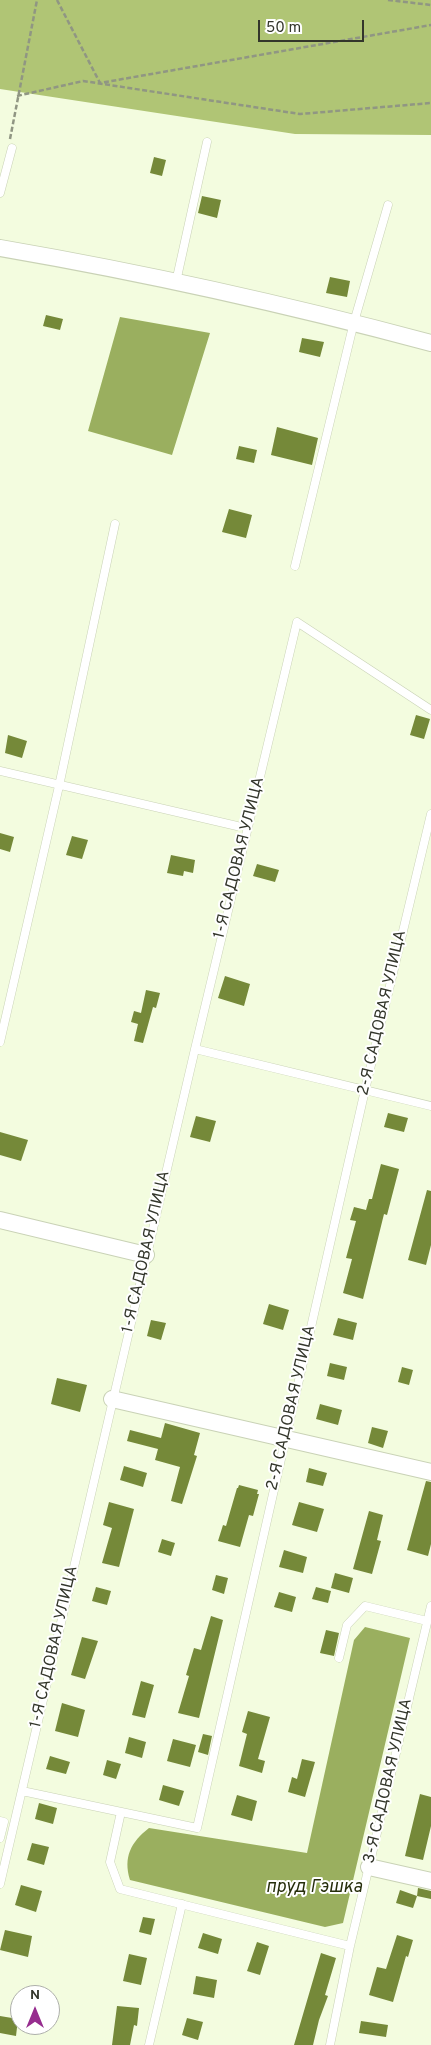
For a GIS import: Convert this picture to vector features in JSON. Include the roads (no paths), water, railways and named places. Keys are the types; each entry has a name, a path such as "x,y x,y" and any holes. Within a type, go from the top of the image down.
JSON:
{"street":[{"path":"0,248 104,266 354,322 431,343"},
{"path":"0,1220 146,1255"},
{"path":"112,1399 431,1472"},
{"path":"369,1867 431,1881"}],"lane":[{"path":"176,282 208,142"},
{"path":"0,193 11,144"},
{"path":"295,566 354,322 388,204"},
{"path":"0,1042 59,786 115,524"},
{"name":"1-Я САДОВАЯ УЛИЦА","path":"0,1884 194,1049 297,622 431,710"},
{"path":"0,771 237,826"},
{"name":"2-Я САДОВАЯ УЛИЦА","path":"22,1791 196,1828 365,1090 431,814"},
{"path":"194,1049 431,1106"},
{"path":"339,1658 347,1625 365,1606 427,1621"},
{"name":"3-Я САДОВАЯ УЛИЦА","path":"330,2045 350,1946 431,1606"},
{"path":"121,1812 110,1862 120,1889 350,1946"},
{"path":"0,1838 2,1821"},
{"path":"149,2045 182,1904"}],"water":[{"path":"120,317 210,333 172,455 88,431"},
{"name":"пруд Гэшка","path":"365,1627 410,1638 343,1923 325,1927 130,1880 127,1864 130,1851 137,1839 149,1828 307,1853 354,1640"}]}
